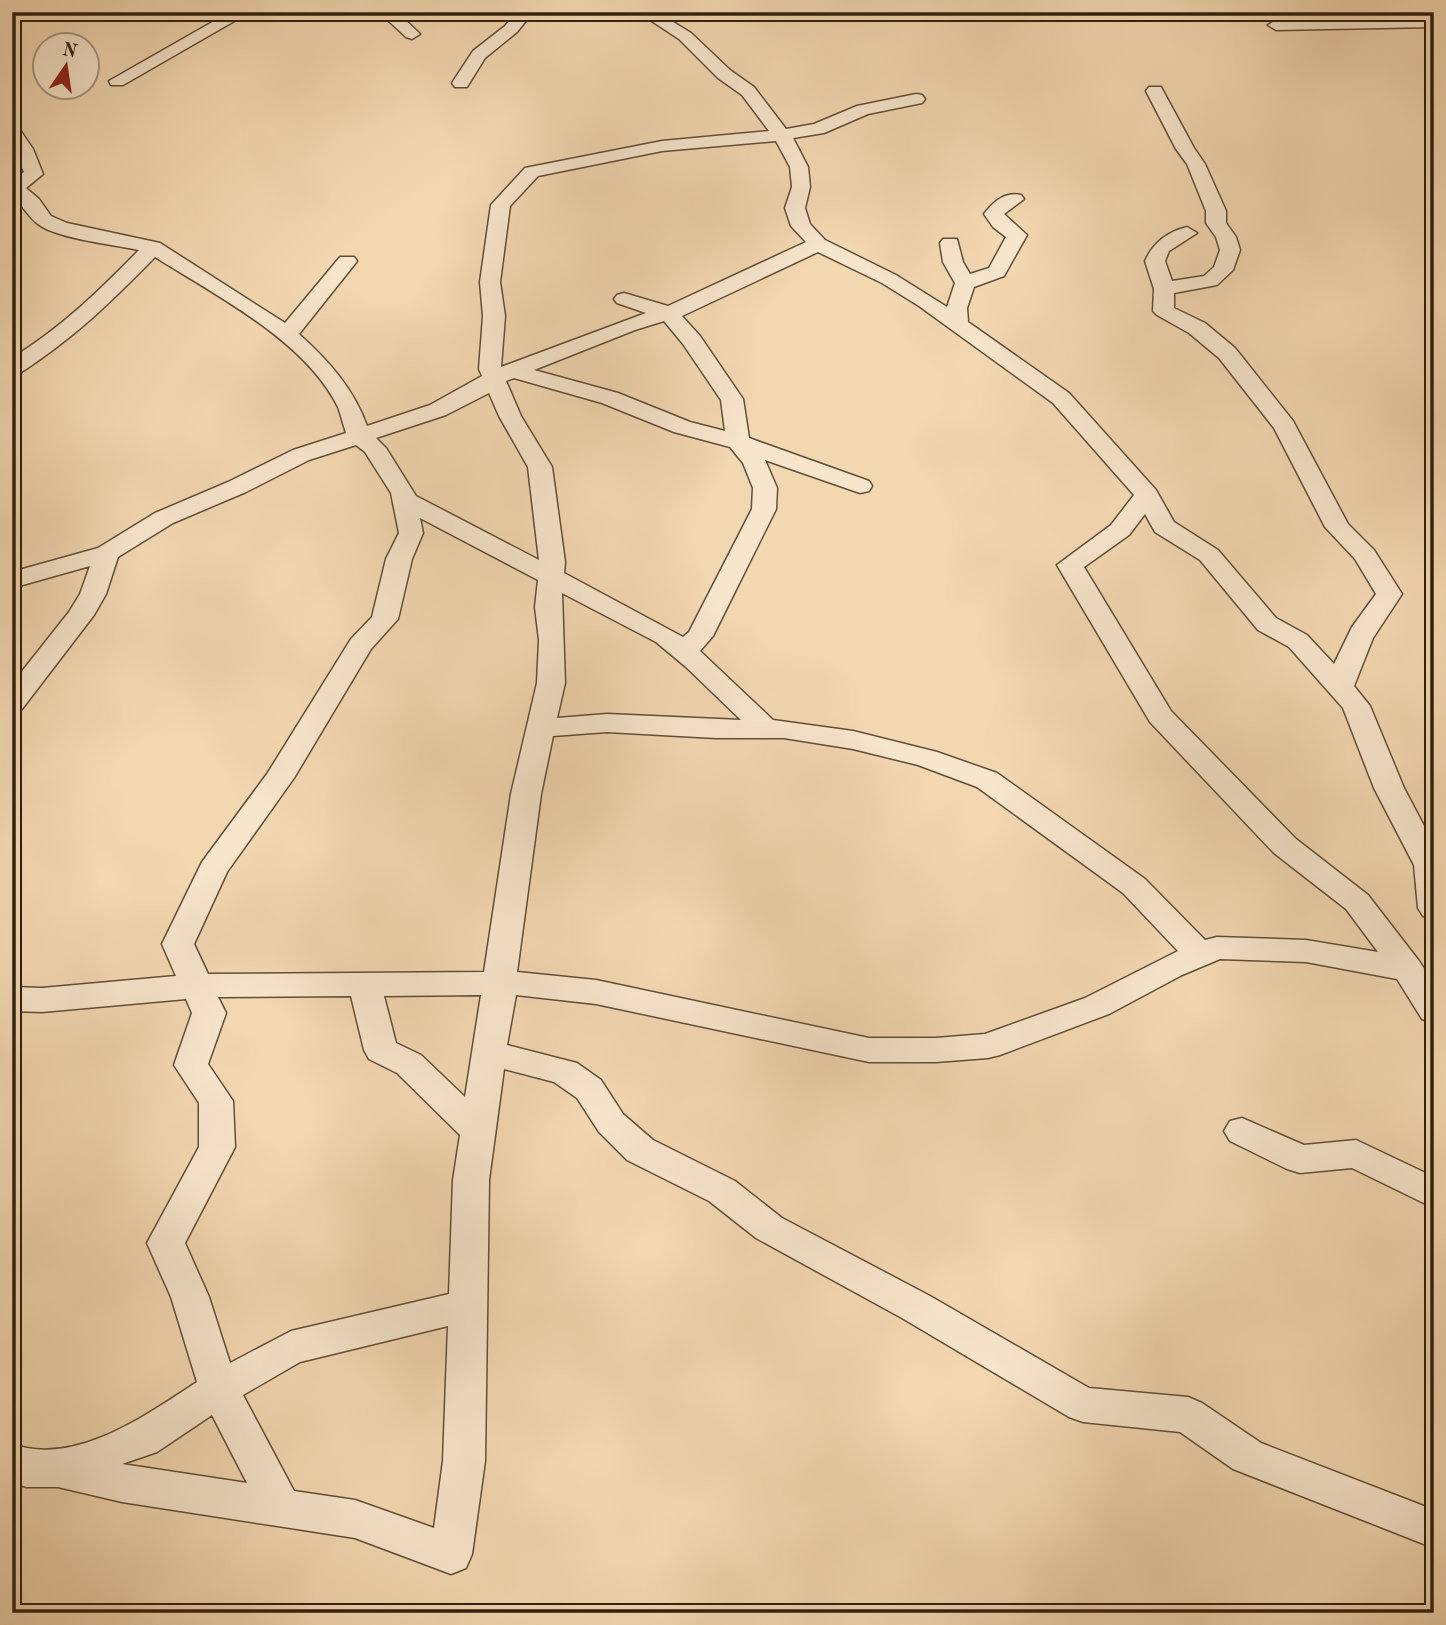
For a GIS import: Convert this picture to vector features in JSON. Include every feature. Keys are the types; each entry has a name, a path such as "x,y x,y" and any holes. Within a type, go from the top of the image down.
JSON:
{"street":[{"path":"117,81 242,12"},
{"path":"387,12 412,34"},
{"path":"461,83 479,55 510,29 525,12"},
{"path":"646,12 685,36 724,74 748,91 790,147 799,167 801,187 795,208 801,226 818,244 889,279 1061,398 1147,495 1164,527 1209,555 1267,624 1298,641 1356,705 1389,788 1431,865 1434,908"},
{"path":"1390,12 1429,23"},
{"path":"1276,25 1429,23"},
{"path":"1155,91 1180,141 1196,164 1216,211 1216,223 1226,237 1230,250 1223,270 1210,281 1164,289"},
{"path":"860,486 738,442 682,427 610,398 490,369 494,316 490,282 500,205 532,172 662,146 818,129 880,104 916,99"},
{"path":"12,131 24,149 34,174 14,187 32,203 44,220 153,247 288,335 325,371 349,407 358,435 374,448 406,501 406,517 411,533 399,559 385,619 360,645 279,778 213,869 178,944 209,1013 191,1065 216,1101 217,1147 166,1243 190,1297 219,1389 281,1507"},
{"path":"965,284 997,272 1005,261 1017,235 1000,223 995,214 999,207 1014,199"},
{"path":"1187,233 1161,248 1155,261 1164,289 1164,311 1197,328 1227,353 1285,426 1337,527 1365,555 1389,594 1365,624 1352,649 1340,687"},
{"path":"950,243 953,262 965,284 957,308 957,324"},
{"path":"12,580 107,553 164,518 237,487 302,455 438,410 480,389 502,374 627,325 668,313 818,244"},
{"path":"12,368 53,342 94,308 153,247"},
{"path":"288,335 347,261"},
{"path":"624,299 668,313 692,341 717,381 732,399 738,442 754,461 765,488 764,509 700,636 684,651"},
{"path":"12,1462 26,1469 58,1469 122,1483 355,1519 451,1554 464,1461 471,1180 501,983 516,860 551,683 549,526 540,467 510,416 502,374"},
{"path":"1147,495 1120,530 1070,565 1160,716 1284,846 1357,902 1408,969 1434,1011"},
{"path":"406,501 666,636 766,729"},
{"path":"12,703 81,615 93,594 107,553"},
{"path":"540,728 607,723 716,729 784,729 853,740 927,758 987,780 1134,886 1200,955"},
{"path":"12,999 42,1000 196,986 501,983 596,992 869,1050 936,1050 988,1046 1097,1006 1171,967 1217,948 1255,947 1306,951 1408,969"},
{"path":"365,984 381,1050 408,1064 478,1131"},
{"path":"490,1053 565,1072 589,1089 611,1123 640,1150 722,1191 769,1228 916,1307 1083,1405 1188,1415 1247,1455 1434,1529"},
{"path":"1241,1131 1300,1159 1356,1154 1434,1194"},
{"path":"12,1484 143,1439 219,1389 290,1348 467,1306"}]}
